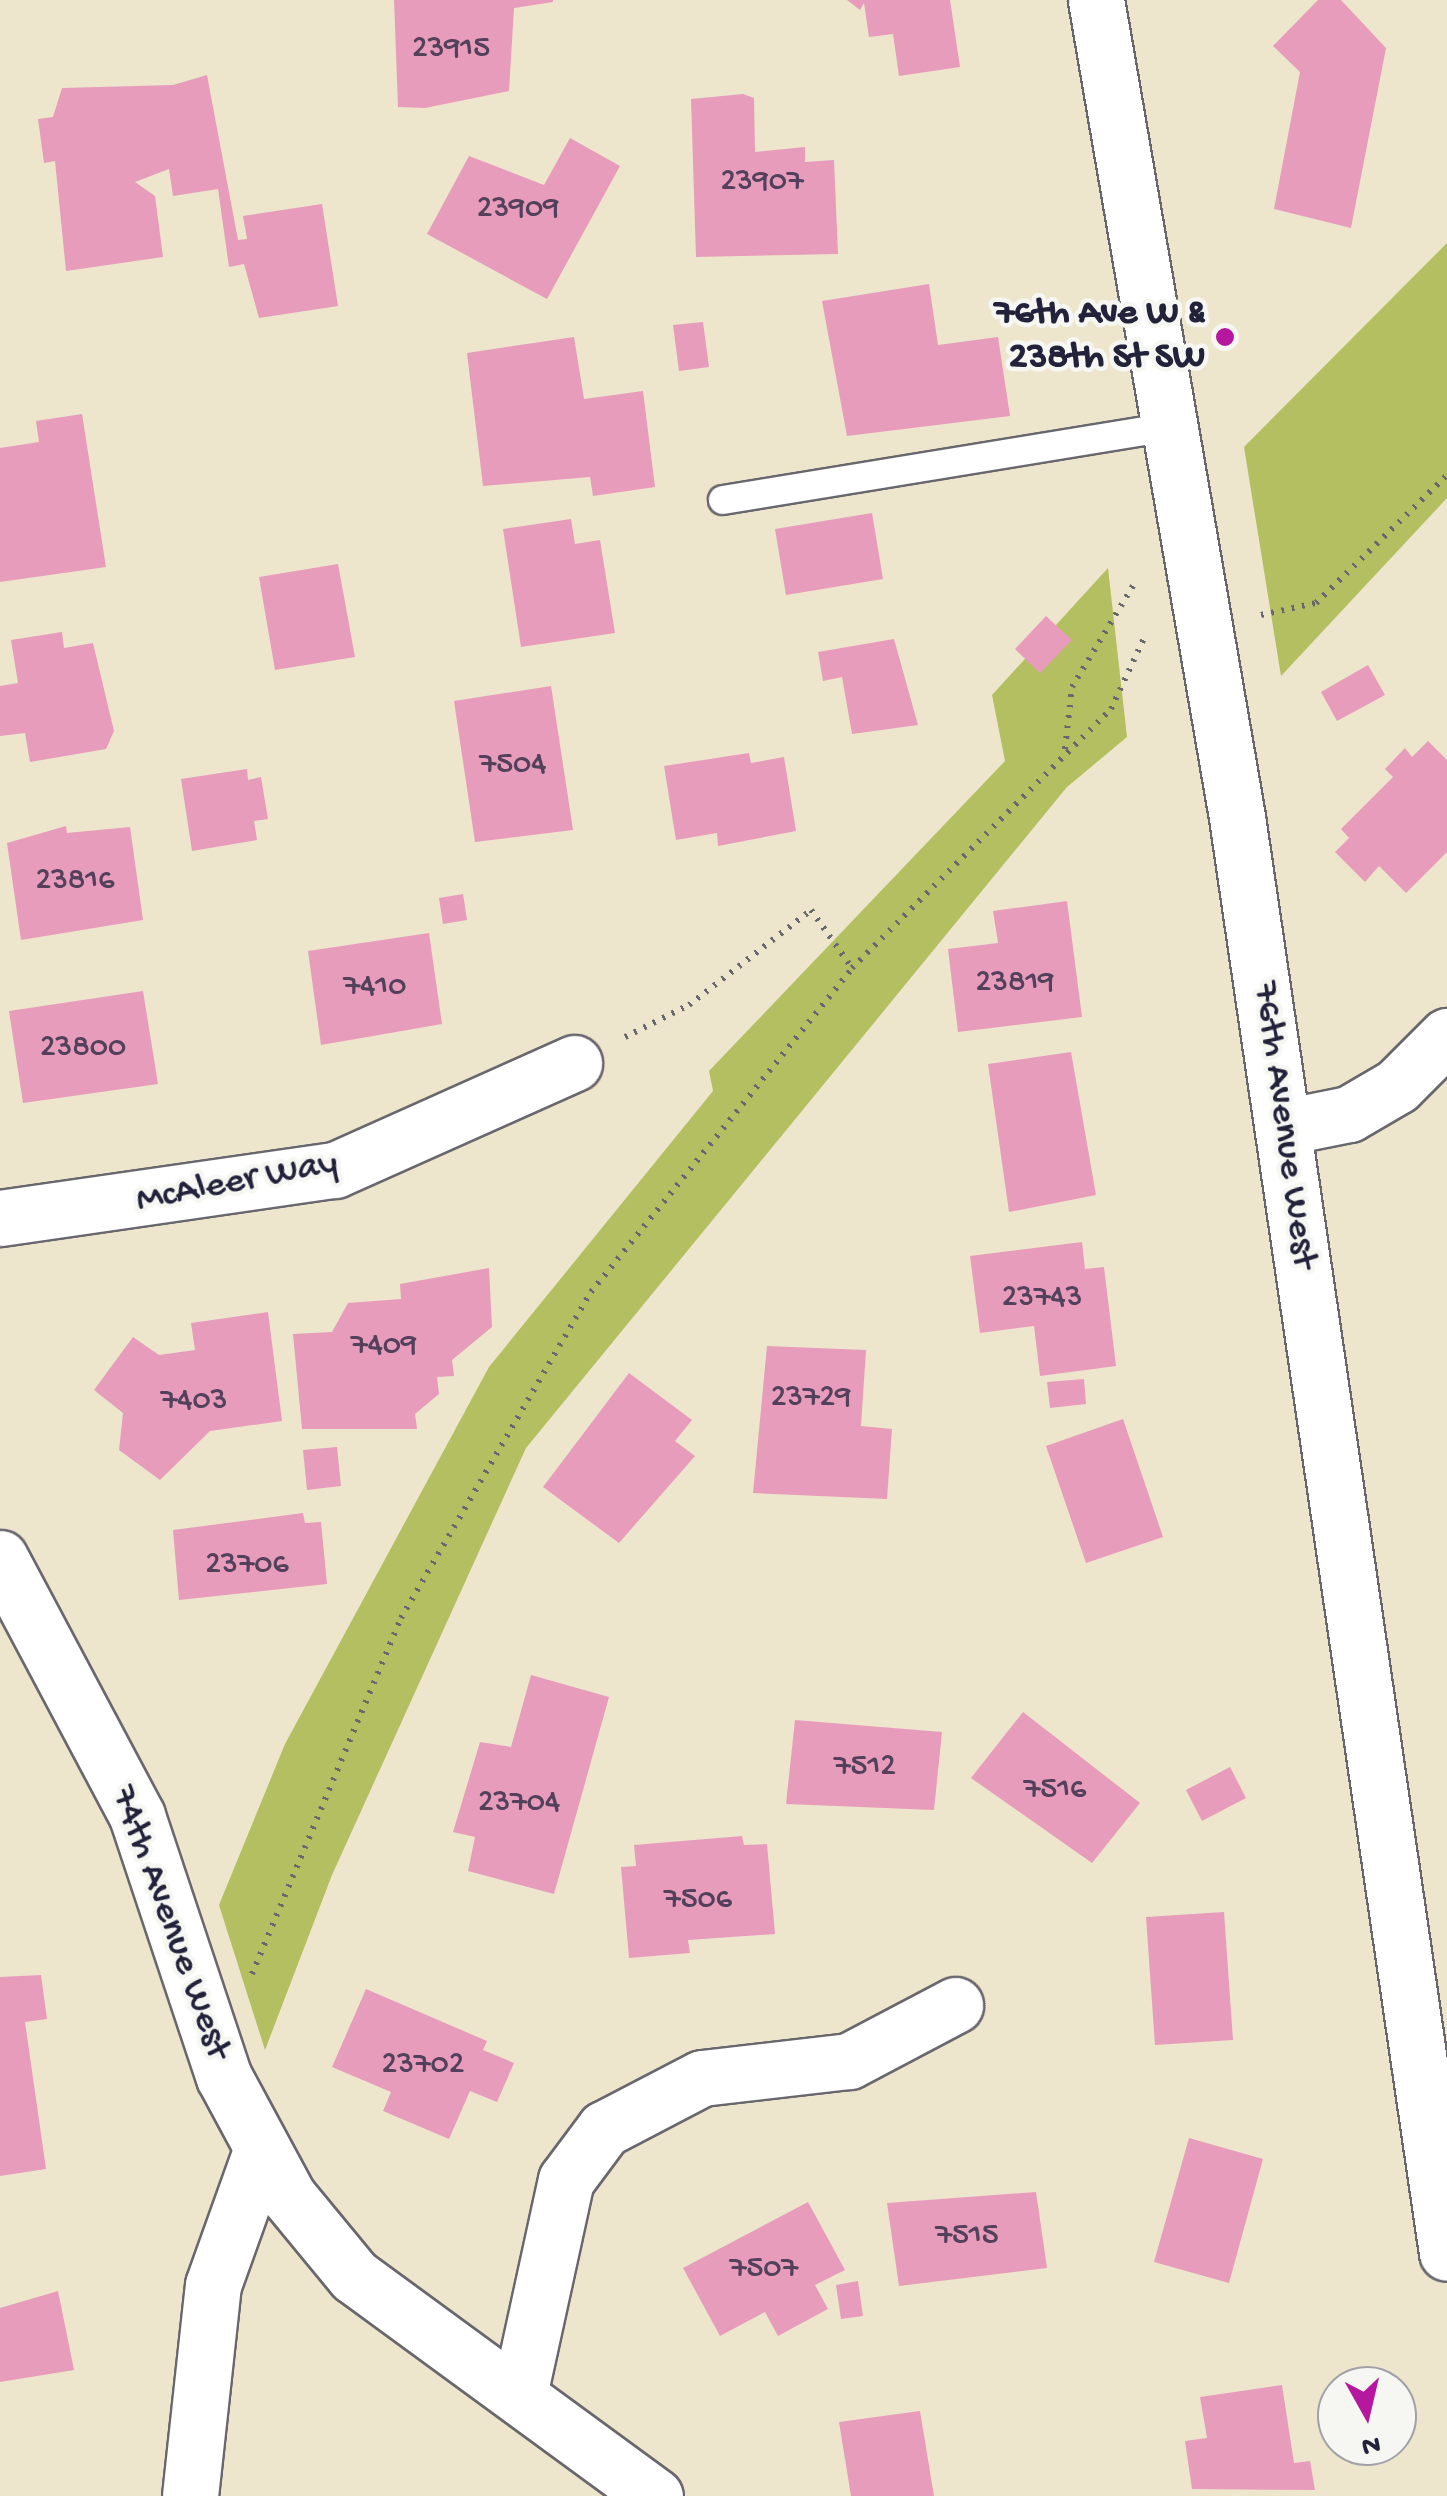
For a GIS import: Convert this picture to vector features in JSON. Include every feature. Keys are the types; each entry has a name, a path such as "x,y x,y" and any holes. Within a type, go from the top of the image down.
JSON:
{"street":[{"name":"76th Avenue West","path":"1109,10 1164,428 1284,1127 1447,2253"},
{"path":"1284,1127 1349,1114 1397,1086 1447,1036"},
{"name":"McAleer Way","path":"0,1218 335,1170 574,1062"},
{"name":"74th Avenue West","path":"0,1558 138,1816 224,2077 262,2148 354,2276 655,2496"},
{"path":"518,2395 566,2180 604,2129 702,2078 849,2061 954,2005"},
{"path":"190,2496 213,2285 262,2148"}],"lane":[{"path":"723,500 1164,428"}],"path":[{"path":"1249,618 1316,603 1447,475"},
{"path":"1065,750 1072,687 1140,574"},
{"path":"254,1967 401,1618 508,1426 591,1292 852,968 1065,750 1112,710 1145,636"},
{"path":"574,1062 689,1005 811,910 852,968"}],"green space":[{"path":"1447,243 1447,498 1281,676 1244,447"},
{"path":"1108,568 1127,737 1067,787 526,1448 332,1875 265,2050 219,1905 285,1744 489,1367 713,1091 709,1071 1005,761 992,695"}],"building":[{"path":"394,0 553,2 514,8 509,91 425,108 398,107"},
{"path":"847,0 950,0 960,67 899,76 893,34 869,37 864,3 860,10"},
{"path":"1318,0 1341,0 1386,48 1351,228 1274,209 1300,72 1273,46"},
{"path":"207,75 238,240 247,239 243,216 322,204 338,306 259,318 244,264 229,267 218,189 173,196 169,169 135,182 155,196 163,257 66,271 55,161 44,163 38,119 53,117 62,88 173,85"},
{"path":"743,94 754,98 755,152 805,147 805,162 834,160 838,254 696,257 691,99"},
{"path":"570,138 620,166 547,299 427,234 469,156 544,185"},
{"path":"929,284 938,345 998,337 1010,416 847,436 822,301"},
{"path":"703,322 709,367 679,371 673,325"},
{"path":"574,337 584,399 643,391 655,487 593,496 590,477 483,486 467,353"},
{"path":"82,414 106,567 0,582 0,448 39,442 36,421"},
{"path":"872,513 883,579 786,595 775,529"},
{"path":"571,519 575,544 600,540 615,633 521,647 503,529"},
{"path":"338,564 355,657 275,670 259,577"},
{"path":"1046,616 1072,640 1040,673 1015,649"},
{"path":"62,632 64,648 93,643 114,731 106,749 30,762 25,733 0,736 0,686 18,683 11,640"},
{"path":"894,639 918,725 852,734 842,677 823,681 818,652"},
{"path":"1368,665 1385,695 1337,721 1321,692"},
{"path":"551,686 573,830 475,842 454,701"},
{"path":"1428,741 1447,760 1447,852 1406,893 1379,866 1365,882 1335,852 1349,838 1341,829 1393,777 1385,769 1405,748 1412,757"},
{"path":"749,753 751,763 784,757 796,831 718,846 717,833 676,840 664,766"},
{"path":"247,769 248,780 261,777 268,819 254,821 257,840 192,851 181,779"},
{"path":"66,826 67,833 130,827 143,920 21,940 7,843"},
{"path":"463,894 467,920 443,924 439,898"},
{"path":"1067,901 1082,1017 958,1032 948,949 998,943 993,911"},
{"path":"429,933 442,1024 321,1045 308,951"},
{"path":"143,991 158,1084 23,1103 9,1011"},
{"path":"1071,1052 1096,1195 1009,1212 988,1064"},
{"path":"1082,1242 1085,1269 1104,1267 1116,1366 1040,1376 1034,1326 980,1333 970,1256"},
{"path":"489,1268 492,1327 452,1360 454,1376 437,1377 439,1394 415,1414 417,1429 302,1429 293,1334 332,1332 348,1303 401,1299 400,1284"},
{"path":"268,1312 282,1421 210,1431 160,1480 119,1450 123,1413 94,1390 133,1337 159,1355 195,1350 191,1323"},
{"path":"767,1346 866,1350 861,1426 892,1429 887,1499 753,1493"},
{"path":"629,1373 692,1420 675,1441 695,1456 619,1543 543,1487"},
{"path":"1084,1379 1086,1404 1050,1408 1047,1382"},
{"path":"1123,1419 1163,1537 1086,1563 1046,1446"},
{"path":"337,1447 341,1486 307,1490 303,1450"},
{"path":"303,1513 305,1523 321,1522 327,1584 179,1600 173,1530"},
{"path":"531,1675 609,1697 554,1894 468,1871 475,1837 453,1832 480,1742 511,1747"},
{"path":"1023,1712 1140,1803 1092,1863 971,1778"},
{"path":"795,1720 942,1732 934,1810 786,1804"},
{"path":"1230,1767 1246,1798 1202,1821 1186,1790"},
{"path":"742,1836 744,1845 767,1844 775,1934 688,1940 690,1953 629,1958 621,1867 636,1866 634,1845"},
{"path":"1224,1912 1233,2040 1155,2045 1146,1917"},
{"path":"41,1975 47,2019 25,2022 46,2169 0,2176 0,1977"},
{"path":"366,1989 487,2041 483,2050 514,2063 497,2102 470,2091 449,2139 383,2111 391,2092 332,2067"},
{"path":"1189,2138 1263,2159 1229,2283 1154,2262"},
{"path":"1036,2192 1047,2268 899,2286 887,2203"},
{"path":"808,2202 845,2270 815,2285 828,2309 778,2336 765,2312 720,2336 683,2268"},
{"path":"858,2281 863,2316 841,2319 836,2285"},
{"path":"58,2291 74,2370 0,2382 0,2308"},
{"path":"1282,2385 1294,2463 1310,2461 1315,2490 1192,2489 1185,2441 1207,2438 1200,2397"},
{"path":"920,2411 934,2496 851,2496 839,2422"}],"place":[{"name":"76th Ave W & 238th St SW","path":"1225,337"}]}
